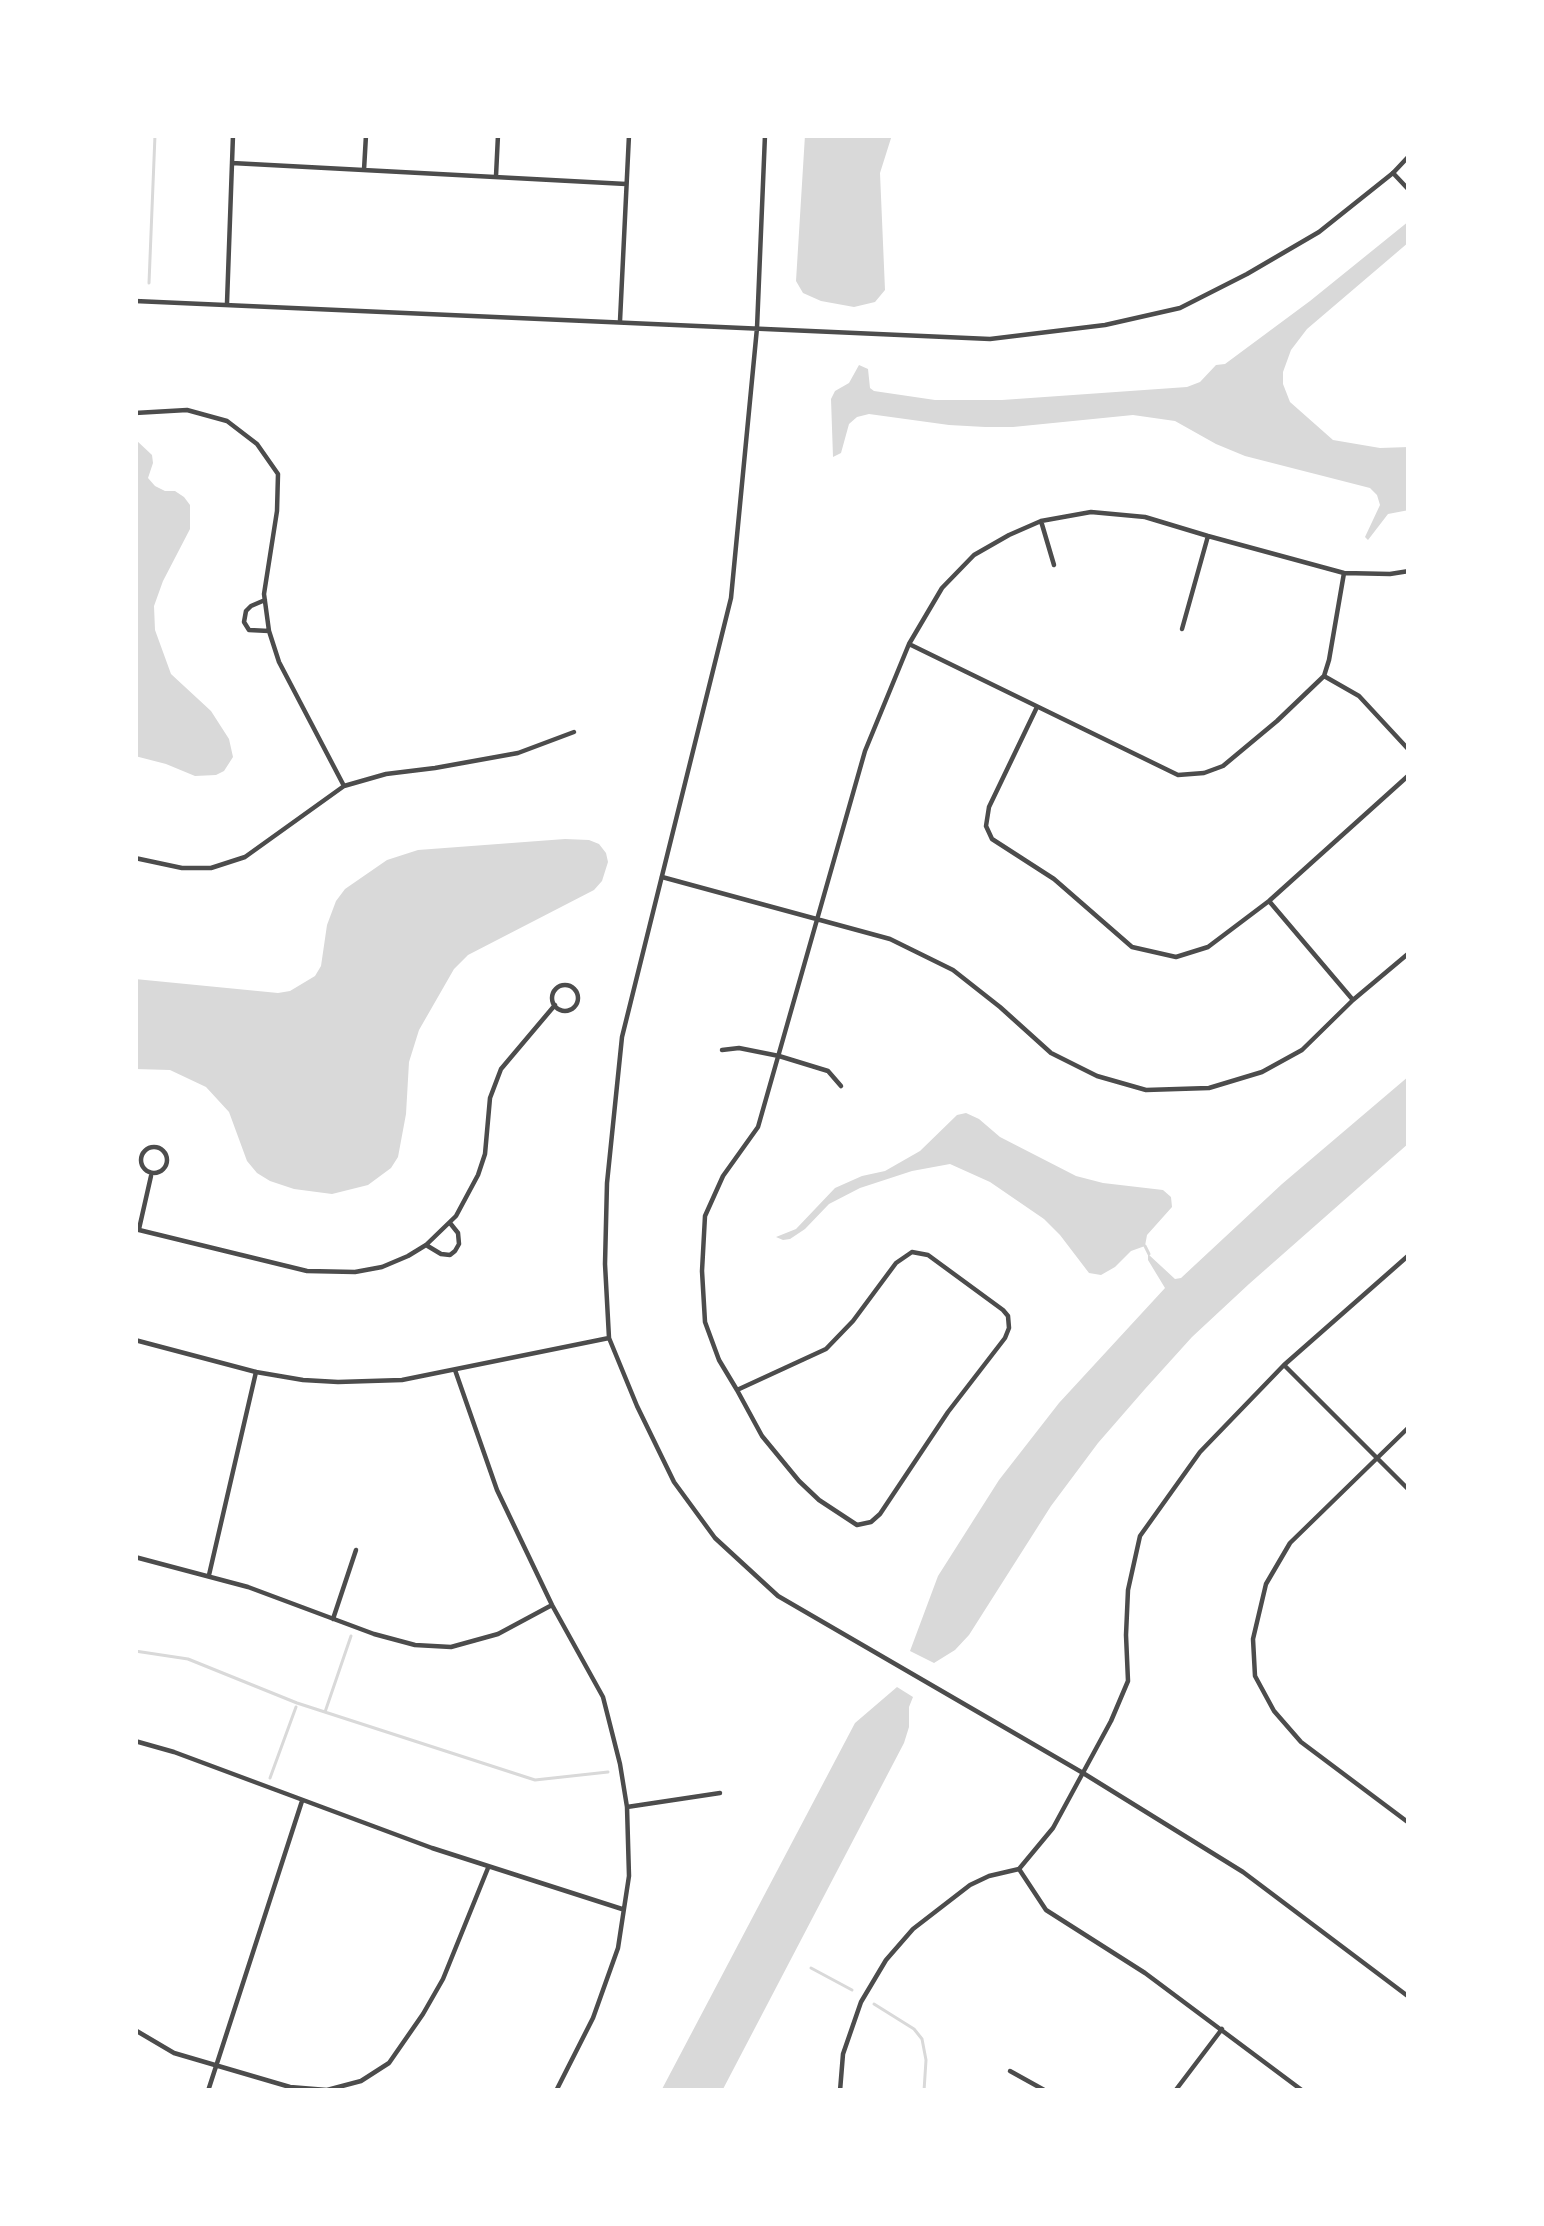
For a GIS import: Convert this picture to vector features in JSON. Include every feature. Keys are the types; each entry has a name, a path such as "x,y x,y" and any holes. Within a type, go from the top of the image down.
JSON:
{"street":[{"path":"227,306 233,135"},
{"path":"364,170 366,135"},
{"path":"496,176 499,135"},
{"path":"620,321 629,135"},
{"path":"765,135 757,328 731,598 622,1037 607,1183 609,1338 674,1482 715,1538 778,1596 1243,1872 1409,1997"},
{"path":"135,301 990,339 1105,325 1180,308 1319,232 1407,162"},
{"path":"232,163 626,184"},
{"path":"1393,173 1409,190"},
{"path":"135,413 187,410 227,421 257,444 278,474 266,575 268,631 279,662 344,786"},
{"path":"736,1390 826,1349 896,1263 912,1252 941,1264 1003,1310 1010,1322 1005,1338 948,1412 880,1514 857,1525 799,1481 762,1436 719,1360 705,1322 705,1216 723,1176 758,1127 865,752 909,644 956,572 988,545 1041,521 1111,512 1145,517 1344,573 1409,571"},
{"path":"1041,521 1054,565"},
{"path":"1183,629 1208,536"},
{"path":"909,644 1178,775 1204,773 1223,766 1324,676 1344,573"},
{"path":"265,600 250,606 244,622 249,630 268,631"},
{"path":"1324,676 1359,696 1409,750"},
{"path":"1037,707 989,807 986,826 992,838 1054,879 1132,947 1176,957 1208,947 1268,901 1409,775"},
{"path":"135,858 182,868 211,868 245,857 344,786 386,774 518,753 574,732"},
{"path":"662,877 890,939 953,970 1051,1053 1096,1076 1146,1090 1209,1088 1262,1072 1302,1050 1409,953"},
{"path":"1268,901 1353,1000"},
{"path":"559,986 576,990 574,1007 563,1011 555,1005 552,997 559,986"},
{"path":"152,1174 137,1229 320,1272 382,1268 426,1245 449,1223 478,1175 490,1098 501,1069 555,1005"},
{"path":"722,1050 740,1048 778,1056 828,1072 842,1086"},
{"path":"154,1147 165,1152 167,1164 152,1174 141,1160 154,1147"},
{"path":"426,1245 441,1254 455,1251 458,1234 449,1223"},
{"path":"840,2091 843,2054 861,2002 886,1960 913,1929 970,1885 1019,1868 1053,1828 1112,1721 1128,1681 1128,1590 1140,1536 1200,1452 1284,1365 1409,1255"},
{"path":"135,1340 256,1372 338,1382 402,1380 609,1338"},
{"path":"1284,1365 1409,1490"},
{"path":"455,1370 497,1490 552,1605 603,1696 627,1808 628,1876 618,1948 593,2018 556,2091"},
{"path":"209,1575 256,1372"},
{"path":"1409,1427 1290,1543 1266,1584 1253,1639 1255,1676 1274,1711 1300,1742 1409,1822"},
{"path":"334,1619 356,1550"},
{"path":"135,1557 209,1575 415,1646 451,1648 498,1634 552,1605"},
{"path":"135,1741 622,1909"},
{"path":"627,1808 720,1793"},
{"path":"208,2091 302,1801"},
{"path":"135,2030 174,2054 290,2087 326,2090 361,2081 388,2063 423,2014 443,1979 489,1866"},
{"path":"1019,1868 1046,1910 1145,1973 1303,2091"},
{"path":"1175,2091 1222,2030"},
{"path":"1010,2071 1046,2091"}],"shaded area":[{"path":"805,135 892,135 880,173 885,290 875,302 854,307 821,301 803,293 796,281"},
{"path":"1409,221 1409,242 1307,329 1291,350 1283,372 1290,402 1333,440 1380,448 1409,447 1409,510 1388,514 1368,540 1365,537 1380,505 1370,488 1245,456 1175,421 1133,415 985,427 869,414 849,424 841,453 833,457 831,399 849,383 859,365 868,369 874,391 935,400 1187,387 1310,301"},
{"path":"135,439 152,455 148,478 165,491 175,491 190,505 190,529 154,606 155,630 171,674 211,711 229,739 233,757 216,775 195,776 135,756"},
{"path":"565,839 599,844 608,862 602,881 594,890 468,955 454,969 419,1030 409,1062 398,1157 368,1185 332,1194 270,1181 247,1161 229,1112 206,1087 170,1070 135,1069 135,979 290,991 315,976 321,966 336,901 345,889 387,860 418,850"},
{"path":"1409,1076 1409,1143 1192,1337 1145,1389 1051,1506 955,1650 934,1663 910,1651 938,1576 999,1480 1059,1403 1165,1288 1148,1254 1175,1279 1181,1278"},
{"path":"966,1113 1000,1137 1076,1176 1163,1190 1171,1197 1172,1207 1147,1235 1145,1246 1101,1275 1089,1273 1044,1219 990,1182 950,1164 860,1188 829,1204 790,1239 776,1237 796,1229 835,1188 885,1171 920,1151 957,1115"},
{"path":"897,1687 913,1697 904,1743 722,2091 661,2091 855,1723"}],"waterway":[{"path":"149,283 155,135"},
{"path":"1145,1246 1149,1254"},
{"path":"325,1712 351,1636"},
{"path":"135,1651 188,1659 297,1703 535,1780 608,1772"},
{"path":"270,1778 296,1707"},
{"path":"811,1968 852,1990"},
{"path":"874,2004 922,2039 924,2091"}]}
